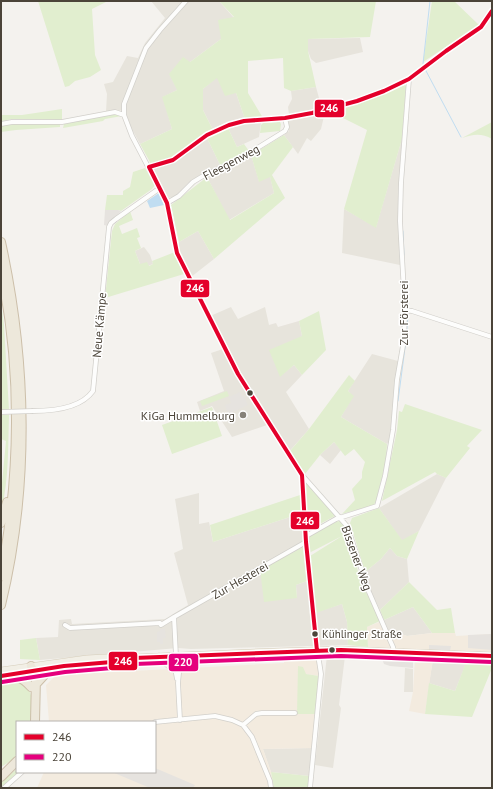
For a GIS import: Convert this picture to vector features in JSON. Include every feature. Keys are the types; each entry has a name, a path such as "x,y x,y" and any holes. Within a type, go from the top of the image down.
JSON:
{"highway":[{"path":"1,242 13,304 17,335 21,384 21,442 16,518 10,562 1,605"},
{"path":"1,270 7,305 14,373 15,442 13,486 8,536 1,576"},
{"path":"1,523 13,486"},
{"path":"34,686 47,672 64,666"},
{"path":"31,668 36,698 35,721"},
{"path":"1,677 12,676 20,678 34,686"},
{"path":"1,772 16,762"},
{"path":"1,776 16,762"}],"main road":[{"path":"1,677 31,668 87,659 123,656 134,658 317,651 492,656"},
{"path":"159,657 174,669"},
{"path":"1,671 124,661 134,658"}],"street":[{"path":"186,1 146,48 124,107 124,116 132,136 167,204 178,252 238,374 302,475 306,542 317,651 321,674 310,788"},
{"path":"149,167 173,160 207,135 230,125 244,121 285,118 357,101 384,91 409,79 481,27 492,11"},
{"name":"Zur Försterei","path":"341,517 377,506 383,484 393,430 404,340 405,310 400,221 401,183 409,79"},
{"path":"1,124 12,122 62,122 115,112 124,107"},
{"path":"115,112 124,116"},
{"name":"Fleegenweg","path":"167,204 179,196 193,182 238,160 285,131 287,127 285,118"},
{"name":"Neue Kämpe","path":"1,412 52,410 78,403 89,396 93,391 109,228 116,219 160,188"},
{"path":"405,310 492,337"},
{"name":"Bissener Weg","path":"302,475 341,517 347,526 369,592 394,652"},
{"path":"347,526 351,514"},
{"path":"306,536 341,517"},
{"name":"Zur Hesterei","path":"65,625 70,628 160,623 162,625 306,542"},
{"path":"174,617 176,656 174,669 178,683"},
{"path":"176,656 180,664 178,683 180,720"},
{"path":"243,725 256,714 295,713"},
{"path":"156,722 215,716 232,720 243,725 252,737 270,780 271,788"},
{"path":"4,788 21,773"}],"shaded area":[{"path":"151,1 219,1 234,18 221,39 190,62 177,90 163,97 172,129 140,144 127,120 126,110 106,112 107,94 104,84 113,82 127,56 138,58 145,43 165,18"},
{"path":"360,38 363,52 316,63 311,59 308,51 308,39"},
{"path":"217,77 236,93 245,119 213,130 203,110 203,89"},
{"path":"316,87 322,109 289,115 288,107 292,99 291,91"},
{"path":"325,112 321,129 311,141 307,138 298,154 284,135 289,131 288,119"},
{"path":"254,121 261,122 259,137 237,147 228,128"},
{"path":"207,138 221,167 204,172 187,184 176,196 168,198 153,168 163,164"},
{"path":"402,139 398,197 400,265 342,253 344,209 376,227"},
{"path":"251,155 259,181 270,176 274,193 229,220 207,177"},
{"path":"105,210 121,211 108,226 104,225"},
{"path":"198,231 214,259 191,277 178,248 179,242"},
{"path":"144,247 150,255 153,264 148,266 140,264 135,251"},
{"path":"231,307 238,319 265,307 269,325 276,323 278,327 299,321 302,336 280,376 294,365 302,375 286,392 309,429 287,454 267,425 232,437 212,406 200,411 197,402 224,391 211,353 223,349 208,317"},
{"path":"372,354 398,361 391,431 387,444 341,417 353,396 348,391"},
{"path":"240,392 242,396 244,396 248,405 228,414 225,405 231,403 229,397"},
{"path":"334,442 341,450 330,464 320,455"},
{"path":"437,474 446,478 419,531 402,541 379,508"},
{"path":"199,493 199,524 209,522 213,542 301,512 304,546 260,570 297,598 296,585 307,581 310,614 342,604 347,622 348,645 191,649 178,648 40,660 36,638 58,637 59,620 71,619 72,624 165,619 188,605 174,553 183,549 175,499"},
{"path":"390,548 397,556 407,559 409,582 380,610 371,592 365,572 381,559"},
{"path":"413,607 432,633 407,636 399,633 391,637 384,620"},
{"path":"384,620 391,637 399,633 407,636 432,633 455,633 456,636 492,634 492,652 368,647 367,627"},
{"path":"160,629 165,629 166,638 163,638 163,644 157,642 157,632 160,631"},
{"path":"492,634 492,650 468,648 468,635"},
{"path":"429,645 451,646 450,651 429,650"},
{"path":"317,654 319,676 306,674 297,714 315,714 312,748 263,749 271,772 274,788 37,788 44,773 156,773 156,721 49,721 46,685 56,675 284,663 285,657"},
{"path":"327,655 345,656 339,705 341,708 333,768 315,765"},
{"path":"415,658 433,658 425,714 409,711 413,692"},
{"path":"382,659 413,660 413,668 390,666 384,664"},
{"path":"433,660 467,661 455,691 429,683"},
{"path":"405,668 413,669 413,692 404,692"},
{"path":"312,748 309,776 271,772 263,749"},
{"path":"156,768 195,785 193,788 150,788 114,773 156,773"}],"green space":[{"path":"38,1 108,1 92,9 95,55 101,70 90,77 75,81 69,86 65,87"},
{"path":"219,1 376,1 370,37 308,39 308,51 316,87 291,91 284,88 283,58 248,61 248,93 263,118 245,119 236,93 225,96 217,78 203,89 203,110 213,130 173,157 151,164 140,144 172,129 162,97 177,90 169,74 183,57 190,62 221,39 218,20 234,17"},
{"path":"432,1 454,1 479,25 423,62"},
{"path":"405,85 402,139 376,228 344,209 367,130 329,111 358,104"},
{"path":"62,109 62,120 13,119 1,121 1,115 22,115"},
{"path":"115,113 122,116 63,128 64,124"},
{"path":"280,122 280,131 260,133 261,125 263,123"},
{"path":"492,122 492,139 477,135 462,138"},
{"path":"60,123 60,127 1,132 1,126 14,124"},
{"path":"228,128 237,147 244,144 249,151 221,167 207,138"},
{"path":"284,135 293,147 272,175 285,198 214,259 198,231 179,242 171,205 207,177 230,220 274,193 270,177 259,182 251,155"},
{"path":"145,168 155,185 152,189 121,211 105,210 107,195 123,195 123,191 130,187 133,172"},
{"path":"130,211 133,220 119,226 122,234 137,228 140,237 137,238 141,248 135,251 140,264 147,262 149,266 153,264 152,261 175,252 184,274 105,298 112,231 115,224"},
{"path":"1,302 4,325 9,410 1,410"},
{"path":"319,311 326,350 302,375 294,365 280,377 269,350 302,336 299,321"},
{"path":"349,375 355,381 348,391 354,396 341,417 387,444 386,462 374,505 342,514 355,500 352,489 362,478 365,462 354,449 345,456 334,442 320,455 305,474 290,451 309,429"},
{"path":"227,391 229,396 202,406 200,401"},
{"path":"405,404 482,430 467,446 470,448 446,478 435,472 382,501 397,430 399,411 402,412"},
{"path":"212,407 222,436 172,454 162,425"},
{"path":"1,415 9,415 7,476 1,512 1,493 6,441 1,439"},
{"path":"307,483 335,516 320,524 307,519 305,485"},
{"path":"300,495 301,512 213,542 210,525"},
{"path":"379,508 402,540 419,531 407,559 397,556 390,548 381,559 365,572 350,523 352,518"},
{"path":"338,521 342,522 346,530 344,534 346,533 364,590 368,595 380,621 367,627 368,647 348,645 347,622 342,604 316,613 310,556 342,536 309,553 308,535"},
{"path":"303,547 307,581 296,585 297,598 264,602 260,570"},
{"path":"409,582 437,610 451,608 455,633 432,633 413,607 384,620 380,610"},
{"path":"36,638 40,660 20,659 20,640"},
{"path":"467,660 492,660 492,668 472,717 425,714 429,683 455,691"},
{"path":"298,666 303,667 306,674 319,676 315,714 297,714"},
{"path":"1,681 16,681 23,684 27,688 32,699 32,721 16,721 16,755 11,761 1,767"},
{"path":"16,770 16,773 19,773 1,787 1,782"},
{"path":"271,772 309,776 308,788 274,788"}],"water":[{"path":"159,193 164,205 150,208 147,201"}],"waterway":[{"path":"423,64 430,1"},
{"path":"425,69 461,137"},
{"path":"403,231 404,255"},
{"path":"405,282 408,305"},
{"path":"398,401 408,315"}],"transit line":[{"name":"246","path":"149,167 173,160 207,135 229,125 244,121 285,118 312,113 357,101 384,91 409,79 481,27 492,11"},
{"name":"246","path":"149,167 167,203 177,253 238,374 302,475 306,542 317,651"},
{"name":"246","path":"1,676 64,666 124,661 134,658 341,650 492,656"},
{"name":"220","path":"2,682 65,672 124,667 135,664 341,656 492,662"}],"place":[{"name":"KiGa Hummelburg","path":"243,415"},
{"name":"Kühlinger Straße","path":"315,634"}]}
